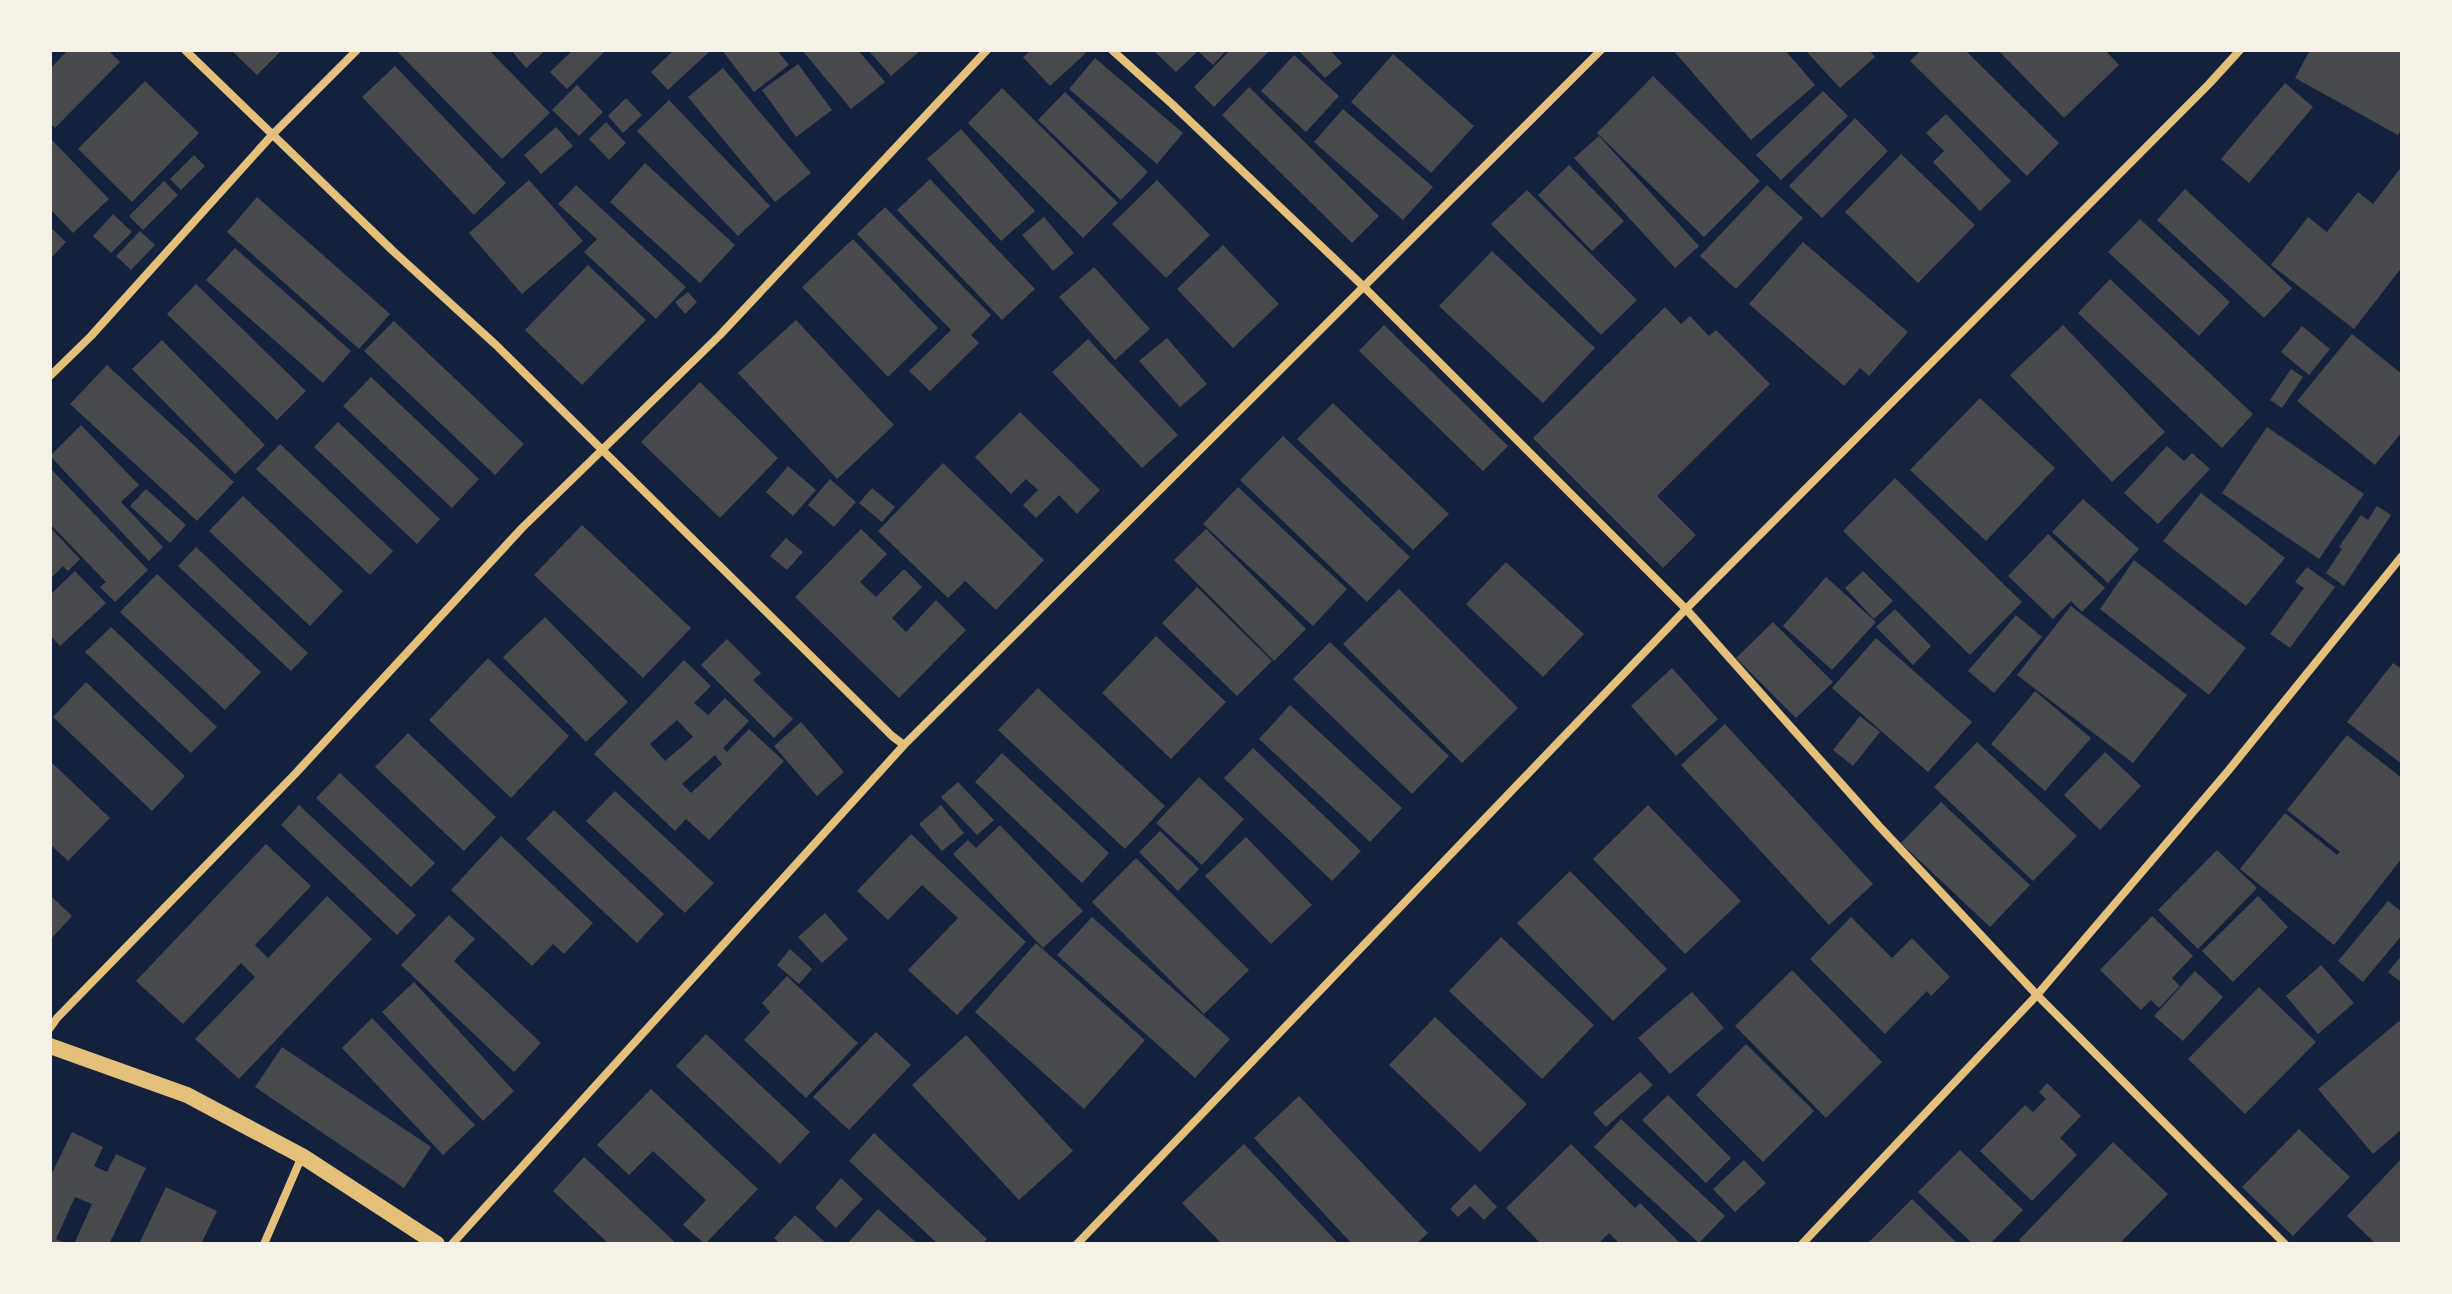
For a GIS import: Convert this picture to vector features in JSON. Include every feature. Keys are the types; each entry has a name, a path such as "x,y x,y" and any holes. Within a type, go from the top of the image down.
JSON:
{"main road":[{"path":"50,1046 187,1095 302,1156 437,1244"}],"street":[{"path":"185,50 393,251 496,345 904,745"},
{"path":"50,376 91,336 273,134 357,50"},
{"path":"50,1028 54,1014 295,774 522,528 720,335 987,50"},
{"path":"1112,50 1364,287 1686,609 1879,826 2037,995 2285,1244"},
{"path":"452,1244 904,745 1601,50"},
{"path":"1077,1244 1686,609 2240,50"},
{"path":"1802,1244 2037,995 2228,771 2402,556"},
{"path":"264,1244 302,1156"}],"building":[{"path":"68,50 108,50 120,62 55,128 50,123 50,69"},
{"path":"231,50 282,50 257,75"},
{"path":"396,50 489,50 550,113 502,159"},
{"path":"511,50 546,50 526,68"},
{"path":"573,50 606,50 567,89 550,72"},
{"path":"674,50 711,50 668,90 651,72"},
{"path":"722,50 777,50 789,65 754,92"},
{"path":"802,50 858,50 885,82 851,109"},
{"path":"868,50 921,50 891,76"},
{"path":"1031,50 1083,50 1086,53 1050,86 1023,57"},
{"path":"1153,50 1227,50 1213,65 1198,51 1176,72"},
{"path":"1230,50 1270,50 1214,107 1194,87"},
{"path":"1330,50 1342,63 1325,78 1300,52"},
{"path":"1673,50 1785,50 1815,85 1751,140"},
{"path":"1805,50 1869,50 1875,57 1840,88"},
{"path":"1921,50 1965,50 2059,143 2027,176 1910,61"},
{"path":"1998,50 2105,50 2119,65 2064,118"},
{"path":"2310,50 2402,50 2402,128 2398,135 2295,78"},
{"path":"1393,54 1474,126 1431,173 1351,102"},
{"path":"1294,55 1339,96 1306,132 1261,91"},
{"path":"1095,58 1183,133 1157,164 1069,89"},
{"path":"798,64 832,110 796,137 762,90"},
{"path":"395,66 506,183 474,215 362,97"},
{"path":"723,68 811,173 775,202 688,97"},
{"path":"1653,76 1760,181 1704,237 1597,133"},
{"path":"145,81 199,133 132,202 78,149"},
{"path":"2285,83 2313,107 2249,183 2221,159"},
{"path":"577,85 603,112 579,136 552,110"},
{"path":"1249,87 1379,216 1352,243 1222,115"},
{"path":"1002,88 1118,203 1083,238 968,123"},
{"path":"1823,91 1848,116 1781,180 1756,155"},
{"path":"1065,92 1148,172 1121,200 1038,120"},
{"path":"626,98 642,115 623,133 608,116"},
{"path":"669,100 770,206 738,236 637,131"},
{"path":"1343,109 1433,187 1403,220 1314,142"},
{"path":"1946,114 2011,181 1980,211 1933,162 1944,151 1926,133"},
{"path":"1855,118 1888,151 1822,218 1789,186"},
{"path":"606,122 626,143 609,160 589,139"},
{"path":"556,127 573,146 541,174 524,155"},
{"path":"961,129 1035,211 1001,241 927,159"},
{"path":"1599,136 1699,246 1675,268 1574,158"},
{"path":"50,138 109,199 73,233 50,209"},
{"path":"1901,154 1975,225 1918,283 1845,212"},
{"path":"194,155 205,166 181,190 170,179"},
{"path":"645,163 735,245 700,283 610,202"},
{"path":"1569,165 1624,221 1592,251 1538,195"},
{"path":"2402,166 2402,267 2354,329 2271,265 2308,217 2327,232 2358,192 2373,204"},
{"path":"930,179 1035,289 1002,320 897,210"},
{"path":"529,180 583,241 522,294 469,233"},
{"path":"1157,180 1210,235 1166,278 1112,224"},
{"path":"164,181 178,195 143,230 129,216"},
{"path":"576,185 686,287 656,319 584,252 597,239 558,204"},
{"path":"1767,185 1803,218 1736,289 1700,256"},
{"path":"2185,189 2292,288 2264,318 2157,220"},
{"path":"1527,190 1637,300 1601,335 1491,224"},
{"path":"257,197 390,314 359,349 227,232"},
{"path":"885,207 991,315 971,335 979,343 930,391 909,371 951,330 857,234"},
{"path":"113,214 132,232 111,253 93,236"},
{"path":"1044,217 1074,253 1053,271 1022,235"},
{"path":"2140,219 2230,302 2199,336 2108,252"},
{"path":"50,227 66,242 50,259"},
{"path":"140,231 155,245 131,270 116,256"},
{"path":"853,239 938,328 888,377 802,287"},
{"path":"1803,242 1908,332 1869,376 1860,368 1844,386 1749,304"},
{"path":"1223,245 1279,304 1233,348 1177,289"},
{"path":"235,248 351,351 323,383 206,280"},
{"path":"1492,251 1595,348 1543,403 1439,306"},
{"path":"588,265 646,320 582,385 525,330"},
{"path":"1094,267 1150,329 1115,360 1059,297"},
{"path":"2110,279 2253,414 2222,448 2078,313"},
{"path":"196,284 306,391 277,420 167,314"},
{"path":"688,292 697,302 685,314 675,302"},
{"path":"1665,307 1681,324 1690,316 1709,336 1716,330 1770,384 1657,496 1696,535 1663,568 1533,438"},
{"path":"796,320 894,425 837,479 738,373"},
{"path":"394,321 524,444 495,475 364,351"},
{"path":"1384,325 1508,446 1483,471 1359,351"},
{"path":"2063,325 2165,432 2112,482 2010,375"},
{"path":"2302,326 2330,349 2309,375 2281,352"},
{"path":"2352,334 2402,374 2402,432 2375,465 2297,401"},
{"path":"1167,338 1207,384 1180,407 1139,361"},
{"path":"1088,339 1178,435 1142,468 1052,372"},
{"path":"162,340 265,445 235,474 132,369"},
{"path":"107,365 234,482 197,521 70,404"},
{"path":"2291,369 2303,377 2282,408 2270,400"},
{"path":"371,377 479,479 452,508 343,406"},
{"path":"700,382 778,458 720,518 641,442"},
{"path":"1980,398 2055,468 1986,541 1910,470"},
{"path":"1333,403 1449,514 1413,550 1297,439"},
{"path":"1020,412 1100,490 1077,514 1059,495 1036,518 1023,505 1038,490 1026,479 1011,494 975,457"},
{"path":"338,422 440,519 417,544 314,447"},
{"path":"81,425 139,485 121,502 163,547 149,561 50,456"},
{"path":"2267,427 2364,494 2319,559 2222,493"},
{"path":"1283,436 1410,557 1367,602 1240,480"},
{"path":"280,444 393,551 370,575 256,469"},
{"path":"2167,446 2184,461 2192,453 2210,469 2158,524 2124,493"},
{"path":"943,463 1044,560 996,610 965,581 948,598 878,531"},
{"path":"788,466 816,490 793,516 766,492"},
{"path":"50,468 148,570 115,602 100,587 106,582 50,524"},
{"path":"1895,478 2022,602 1970,655 1843,531"},
{"path":"830,479 856,502 834,527 808,505"},
{"path":"1238,487 1347,589 1313,626 1203,524"},
{"path":"872,488 895,507 882,522 859,503"},
{"path":"146,489 186,525 170,543 130,506"},
{"path":"2201,493 2285,558 2246,606 2163,541"},
{"path":"243,496 343,591 310,626 209,531"},
{"path":"2083,499 2139,549 2108,583 2052,532"},
{"path":"2377,506 2391,515 2344,586 2326,573 2361,515 2368,520"},
{"path":"582,525 691,628 643,678 534,575"},
{"path":"50,527 80,559 68,571 63,566 50,579"},
{"path":"861,529 887,554 860,582 876,597 904,569 922,587 892,618 906,632 936,600 966,630 899,698 795,597"},
{"path":"1206,529 1306,629 1274,661 1174,560"},
{"path":"2048,534 2105,588 2082,612 2071,601 2053,619 2008,576"},
{"path":"786,538 803,552 787,570 770,556"},
{"path":"196,547 308,653 291,671 178,566"},
{"path":"2134,560 2246,648 2209,695 2100,609"},
{"path":"1506,562 1584,634 1543,677 1466,604"},
{"path":"2307,567 2335,587 2290,648 2270,634 2304,588 2295,582"},
{"path":"75,571 106,603 60,646 50,635 50,595"},
{"path":"1863,571 1893,601 1874,619 1845,588"},
{"path":"157,574 261,672 225,710 120,612"},
{"path":"1826,577 1876,622 1832,670 1783,626"},
{"path":"1197,587 1272,661 1237,696 1162,623"},
{"path":"1399,589 1518,708 1462,763 1343,644"},
{"path":"2071,606 2187,695 2133,763 2017,675"},
{"path":"1895,609 1931,646 1913,665 1876,627"},
{"path":"2016,615 2042,637 1994,693 1968,671"},
{"path":"545,617 628,702 586,742 503,657"},
{"path":"1773,622 1833,682 1796,718 1736,658"},
{"path":"111,627 217,727 191,753 85,652"},
{"path":"1156,636 1226,702 1171,759 1102,693"},
{"path":"1876,638 1972,722 1928,772 1832,688"},
{"path":"727,639 761,673 753,680 793,719 774,738 701,665"},
{"path":"1330,642 1449,756 1412,794 1293,679"},
{"path":"488,658 569,736 511,798 429,720"},
{"path":"684,660 711,686 694,703 708,715 725,698 749,721 723,748 727,752 749,729 784,761 709,840 686,819 675,831 594,754","holes":["677,720 693,737 665,761 650,744","715,755 722,764 691,793 682,784"]},
{"path":"2393,663 2402,669 2402,764 2347,722"},
{"path":"1672,668 1718,719 1676,756 1631,706"},
{"path":"86,682 185,776 152,811 53,717"},
{"path":"1038,688 1165,806 1125,849 998,730"},
{"path":"2035,691 2091,738 2045,791 1991,744"},
{"path":"1290,705 1402,808 1370,842 1259,739"},
{"path":"1860,716 1880,732 1853,766 1833,750"},
{"path":"801,722 844,772 817,796 774,746"},
{"path":"1725,724 1873,884 1829,925 1681,765"},
{"path":"408,733 496,817 464,851 375,767"},
{"path":"2347,735 2402,778 2402,858 2334,945 2240,869 2285,813 2337,855 2340,852 2287,810"},
{"path":"1977,742 2077,836 2033,881 1934,787"},
{"path":"1253,748 1361,851 1332,881 1224,778"},
{"path":"2105,752 2141,786 2100,830 2064,795"},
{"path":"1002,753 1109,853 1082,883 975,782"},
{"path":"50,761 110,818 68,861 50,844"},
{"path":"340,773 435,863 411,887 316,798"},
{"path":"1199,777 1244,819 1202,865 1156,823"},
{"path":"958,782 994,820 977,835 941,797"},
{"path":"615,791 714,883 685,913 586,821"},
{"path":"1941,802 2030,885 1990,927 1901,843"},
{"path":"299,805 416,915 397,935 281,825"},
{"path":"941,805 964,833 942,851 919,824"},
{"path":"1648,805 1741,901 1685,954 1593,859"},
{"path":"554,810 664,914 637,943 526,839"},
{"path":"1000,825 1083,911 1043,948 953,854 968,840 976,848"},
{"path":"1160,831 1199,869 1178,891 1139,852"},
{"path":"911,834 1026,942 957,1015 908,970 958,918 922,885 888,920 857,891"},
{"path":"501,836 593,923 564,954 553,944 532,966 451,890"},
{"path":"1246,837 1312,905 1271,944 1205,876"},
{"path":"266,844 311,886 255,945 268,958 327,896 372,939 239,1079 195,1039 255,977 241,963 183,1024 136,981"},
{"path":"2217,850 2257,888 2198,949 2158,910"},
{"path":"1136,858 1249,970 1204,1014 1092,902"},
{"path":"1570,871 1667,969 1613,1021 1517,923"},
{"path":"50,895 72,916 50,940"},
{"path":"2258,896 2288,927 2233,982 2202,951"},
{"path":"2388,901 2402,912 2402,935 2363,982 2338,961"},
{"path":"825,913 848,939 822,963 798,937"},
{"path":"449,915 475,939 454,961 541,1043 514,1072 401,965"},
{"path":"2152,916 2193,956 2172,978 2180,986 2159,1008 2151,1000 2141,1010 2100,970"},
{"path":"1092,917 1230,1039 1195,1078 1057,955"},
{"path":"1851,917 1892,958 1912,938 1950,977 1931,996 1927,991 1885,1034 1810,959"},
{"path":"1501,937 1594,1025 1542,1079 1449,991"},
{"path":"1036,943 1145,1040 1084,1109 975,1012"},
{"path":"790,949 812,969 799,984 777,965"},
{"path":"2402,955 2402,983 2388,972"},
{"path":"2321,965 2354,1003 2318,1034 2286,996"},
{"path":"1792,970 1882,1062 1826,1118 1735,1026"},
{"path":"2195,971 2223,997 2183,1041 2154,1016"},
{"path":"787,976 858,1043 806,1098 744,1040 770,1012 762,1003"},
{"path":"414,982 514,1091 483,1121 382,1012"},
{"path":"2259,987 2316,1042 2245,1114 2188,1059"},
{"path":"1692,992 1724,1028 1670,1074 1638,1038"},
{"path":"1435,1017 1527,1104 1480,1152 1389,1065"},
{"path":"372,1018 475,1125 443,1155 342,1048"},
{"path":"2399,1021 2402,1025 2402,1129 2373,1154 2318,1089"},
{"path":"876,1032 911,1065 849,1130 813,1097"},
{"path":"706,1034 810,1132 780,1164 676,1066"},
{"path":"966,1035 1073,1151 1019,1200 912,1085"},
{"path":"1746,1044 1814,1111 1763,1162 1696,1095"},
{"path":"282,1047 431,1147 404,1188 255,1087"},
{"path":"1640,1072 1653,1085 1606,1127 1593,1113"},
{"path":"2047,1083 2081,1116 2060,1138 2077,1155 2032,1201 1980,1151 2025,1105 2033,1112 2046,1099 2039,1092"},
{"path":"651,1089 758,1189 705,1244 683,1225 706,1200 653,1151 629,1175 597,1145"},
{"path":"1668,1095 1731,1158 1706,1183 1642,1120"},
{"path":"1299,1096 1428,1233 1416,1244 1352,1244 1254,1138"},
{"path":"1621,1119 1725,1216 1699,1243 1594,1147"},
{"path":"2299,1129 2350,1177 2293,1236 2242,1187"},
{"path":"72,1132 103,1147 94,1166 107,1172 116,1154 146,1168 109,1244 74,1244 92,1204 75,1197 56,1239 67,1244 50,1244 50,1177"},
{"path":"874,1133 987,1239 982,1244 938,1244 849,1161"},
{"path":"2113,1142 2168,1194 2119,1244 2024,1244 2019,1240"},
{"path":"1244,1144 1339,1244 1222,1244 1182,1203"},
{"path":"1571,1144 1635,1208 1640,1203 1679,1242 1620,1244 1609,1233 1598,1244 1541,1244 1506,1208"},
{"path":"1960,1150 2023,1210 1990,1244 1973,1244 1918,1192"},
{"path":"584,1157 677,1244 609,1244 553,1191"},
{"path":"2402,1158 2402,1244 2376,1244 2347,1216"},
{"path":"1744,1160 1766,1183 1735,1212 1713,1189"},
{"path":"841,1178 863,1199 836,1228 815,1208"},
{"path":"1475,1184 1497,1207 1484,1220 1470,1206 1458,1217 1450,1209"},
{"path":"166,1187 217,1211 201,1244 139,1244"},
{"path":"1912,1199 1958,1244 1867,1244"},
{"path":"878,1209 918,1244 847,1244"},
{"path":"795,1215 827,1244 781,1244 774,1238"}]}
